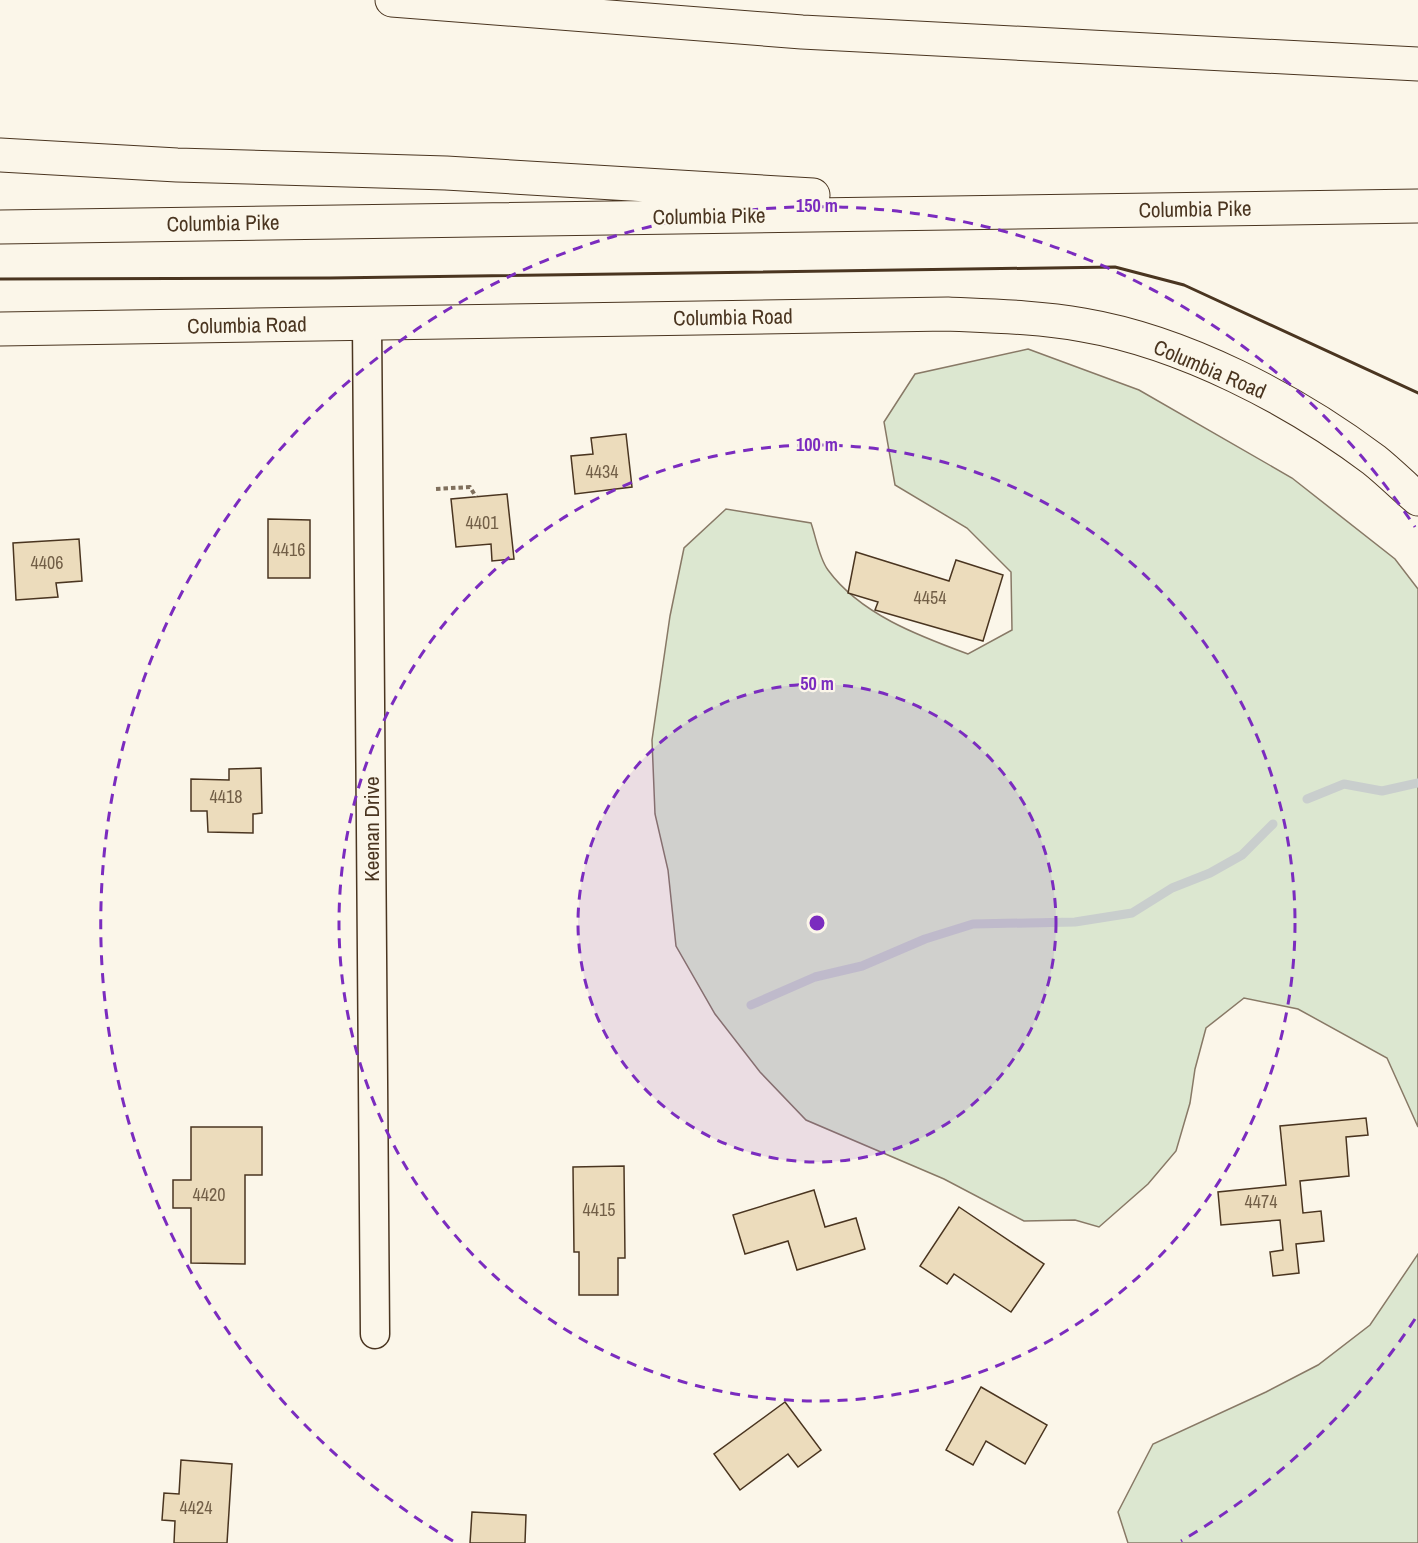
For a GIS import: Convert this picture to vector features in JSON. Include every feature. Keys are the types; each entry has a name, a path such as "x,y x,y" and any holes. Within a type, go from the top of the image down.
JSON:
{"main road":[{"path":"392,0 802,32 1418,64"},
{"path":"597,0 802,32"},
{"path":"0,155 177,165 446,173 1081,211"},
{"name":"Columbia Pike","path":"0,226 1418,206"},
{"name":"Columbia Road","path":"0,329 948,314 1012,317 1084,325 1146,341 1207,363 1262,389 1329,429 1374,460 1418,499"}],"street":[{"name":"Keenan Drive","path":"367,323 375,1334"}],"path":[{"path":"436,489 470,487 476,497"}],"green space":[{"path":"1028,349 1139,390 1292,478 1395,559 1418,589 1418,1127 1387,1058 1298,1009 1244,998 1206,1028 1195,1069 1190,1103 1176,1151 1148,1184 1099,1227 1075,1220 1024,1221 944,1179 806,1120 760,1072 715,1014 676,946 668,870 655,814 652,740 670,616 684,548 726,509 811,523 825,565 841,586 873,611 911,631 968,654 1012,630 1011,572 967,528 895,485 884,422 915,374"},
{"path":"1418,1254 1418,1543 1128,1543 1118,1512 1153,1444 1266,1392 1318,1365 1370,1325"}],"building":[{"path":"626,434 632,487 575,494 571,456 593,454 591,438"},
{"path":"507,494 514,559 492,561 491,544 456,547 451,499"},
{"path":"268,519 310,520 310,578 268,578"},
{"path":"79,539 82,581 56,583 58,597 16,600 13,543"},
{"path":"856,552 949,581 956,560 1003,575 983,641 875,610 878,602 848,593"},
{"path":"261,768 262,813 253,814 253,833 208,832 207,811 191,811 191,779 229,780 229,769"},
{"path":"1366,1118 1368,1135 1346,1137 1349,1176 1300,1181 1303,1213 1321,1211 1324,1241 1296,1244 1299,1273 1273,1276 1270,1252 1283,1250 1280,1220 1221,1225 1218,1192 1286,1185 1280,1126"},
{"path":"191,1127 262,1127 262,1175 245,1175 245,1264 191,1263 191,1208 173,1208 173,1180 191,1180"},
{"path":"624,1166 625,1258 618,1258 618,1295 579,1295 579,1252 574,1252 573,1167"},
{"path":"814,1190 825,1227 856,1218 865,1249 797,1270 788,1241 745,1254 733,1215"},
{"path":"959,1207 1044,1264 1011,1312 954,1274 947,1284 920,1266"},
{"path":"981,1387 1047,1425 1025,1464 986,1441 973,1465 946,1450"},
{"path":"785,1402 821,1450 798,1467 788,1454 740,1490 714,1454"},
{"path":"181,1460 232,1464 227,1543 174,1543 175,1521 162,1520 164,1493 179,1494"},
{"path":"472,1512 526,1515 525,1543 470,1543"}],"waterway":[{"path":"1307,799 1344,784 1382,791 1418,783"},
{"path":"751,1005 815,977 862,966 925,939 973,924 1075,922 1132,913 1172,888 1210,873 1242,855 1273,824"}],"wall":[{"path":"0,279 330,278 1115,267 1184,285 1418,393"}]}
